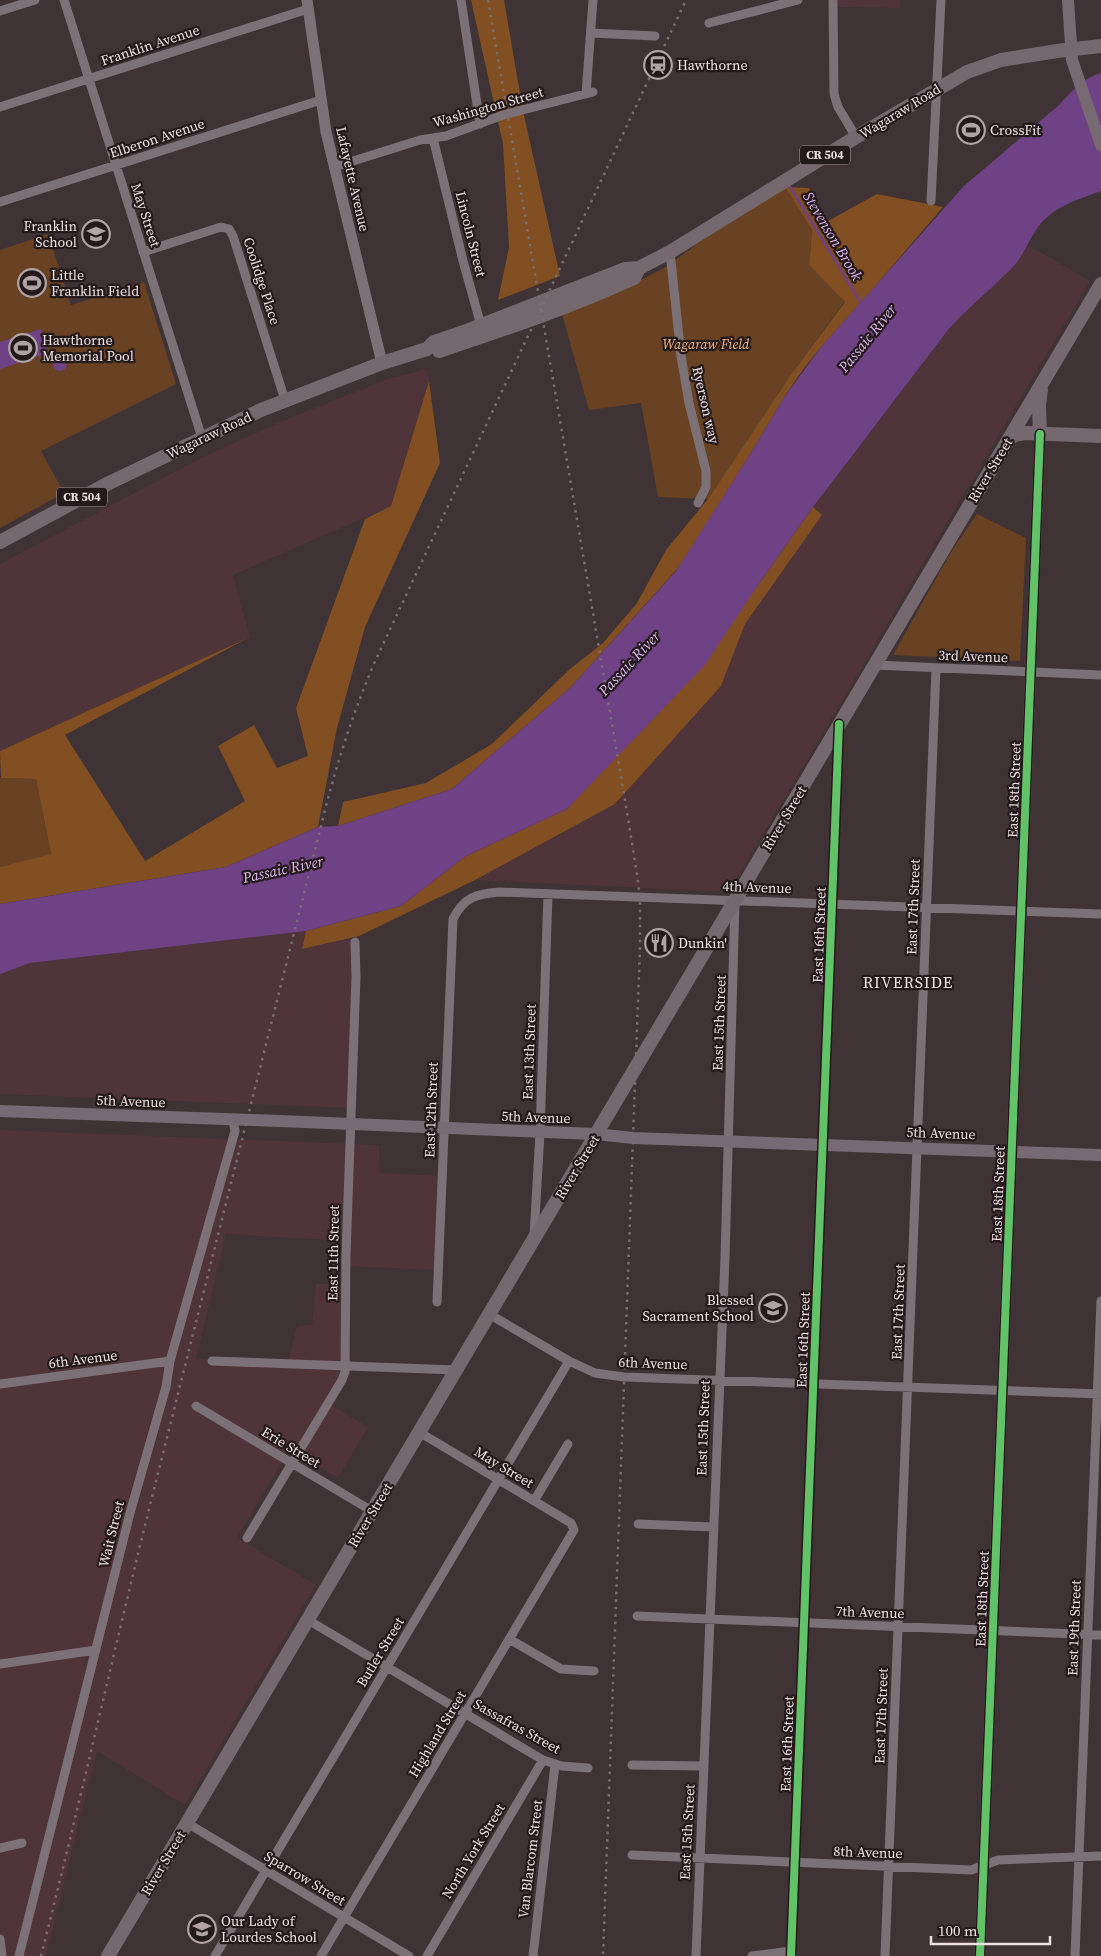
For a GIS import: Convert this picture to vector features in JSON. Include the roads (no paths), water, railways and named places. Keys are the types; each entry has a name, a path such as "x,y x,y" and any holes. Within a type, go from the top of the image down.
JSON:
{"main road":[{"path":"1068,0 1070,49 1076,76 1101,145"},
{"name":"Wagaraw Road","path":"0,542 109,483 285,400 382,363 427,349 437,351 483,331 613,288 634,278 638,268 670,252 856,137 967,72 989,63 1070,49 1101,46"},
{"name":"River Street","path":"108,1956 1101,284"},
{"name":"River Street","path":"1040,434 1039,404 1045,377"},
{"path":"1009,439 1018,434 1101,436"},
{"name":"5th Avenue","path":"0,1111 596,1134 633,1138 1101,1155"}],"street":[{"path":"0,11 35,0"},
{"name":"May Street","path":"64,0 202,438"},
{"path":"461,0 480,124"},
{"path":"593,0 590,33 655,36"},
{"path":"709,23 798,0"},
{"path":"833,0 834,94 838,107 856,137"},
{"path":"931,201 941,0"},
{"name":"Franklin Avenue","path":"0,106 307,4"},
{"name":"Lafayette Avenue","path":"307,4 321,100 334,166 382,363"},
{"name":"Washington Street","path":"334,166 480,124 503,115 590,93 590,33"},
{"name":"Elberon Avenue","path":"0,202 321,100"},
{"name":"Lincoln Street","path":"433,138 463,261 483,331"},
{"name":"Coolidge Place","path":"143,252 221,228 229,229 233,236 285,400"},
{"name":"Ryerson way","path":"670,252 682,366 706,471 706,487 698,503"},
{"name":"East 18th Street","path":"980,1956 1040,434"},
{"name":"3rd Avenue","path":"874,665 1101,675"},
{"name":"East 17th Street","path":"885,1956 936,668"},
{"name":"East 16th Street","path":"791,1953 840,724"},
{"name":"4th Avenue","path":"453,919 463,904 471,898 480,894 499,892 1101,914"},
{"name":"East 13th Street","path":"533,1240 540,1133 548,894"},
{"name":"East 15th Street","path":"696,1956 714,1527 735,900"},
{"name":"East 12th Street","path":"437,1302 453,919"},
{"name":"East 11th Street","path":"247,1538 342,1380 345,1365 346,1255 355,942"},
{"name":"Wait Street","path":"19,1956 130,1513 166,1387 170,1361 235,1131 233,1120"},
{"name":"East 19th Street","path":"1075,1956 1099,1394 1101,1301"},
{"name":"6th Avenue","path":"489,1314 569,1361 595,1373 624,1376 1099,1394"},
{"name":"6th Avenue","path":"0,1384 170,1361"},
{"path":"212,1361 456,1370"},
{"name":"Butler Street","path":"215,1956 569,1361"},
{"name":"Erie Street","path":"196,1406 372,1511"},
{"name":"May Street","path":"419,1432 534,1500 573,1526"},
{"path":"534,1500 568,1444"},
{"path":"638,1524 714,1527"},
{"name":"Highland Street","path":"321,1956 574,1530 573,1526"},
{"name":"7th Avenue","path":"638,1616 1101,1635"},
{"name":"Sassafras Street","path":"308,1620 543,1760 555,1764 588,1768"},
{"path":"509,1639 561,1669 594,1671"},
{"path":"0,1664 96,1650"},
{"name":"North York Street","path":"427,1956 543,1760"},
{"name":"Van Blarcom Street","path":"533,1956 555,1764"},
{"path":"632,1765 704,1766"},
{"name":"Sparrow Street","path":"187,1824 409,1956"},
{"path":"0,1848 22,1843"},
{"name":"8th Avenue","path":"632,1855 971,1870 998,1860 1101,1856"},
{"path":"0,1939 2,1956"},
{"path":"752,1956 791,1953"}],"water":[{"name":"Passaic River","path":"1101,73 1101,191 1065,205 1049,215 1036,230 1014,266 948,330 813,507 705,665 567,809 466,856 401,906 306,931 30,963 0,974 0,904 226,867 318,827 338,826 452,789 570,688 676,571 783,399 821,347 964,186 1059,105 1078,86 1089,78"},
{"name":"Hawthorne Memorial Pool","path":"41,329 48,353 0,369 0,342"},
{"path":"57,357 63,357 67,364 63,371 57,371 53,367 53,361"}],"waterway":[{"name":"Stevenson Brook","path":"789,185 861,303"}],"railway":[{"path":"488,0 624,794 640,898 640,947 603,1956"},
{"path":"41,1956 152,1497 323,818 347,736 377,657 686,0"}],"place":[{"name":"Hawthorne","path":"658,65"},
{"name":"CrossFit","path":"971,130"},
{"name":"Franklin School","path":"96,234"},
{"name":"Little Franklin Field","path":"32,283"},
{"name":"Hawthorne Memorial Pool","path":"23,348"},
{"name":"Dunkin'","path":"659,943"},
{"name":"Blessed Sacrament School","path":"773,1308"},
{"name":"Our Lady of Lourdes School","path":"202,1929"}],"district":[{"name":"RIVERSIDE","path":"908,982"}],"park label":[{"name":"Wagaraw Field","path":"706,344"}]}
